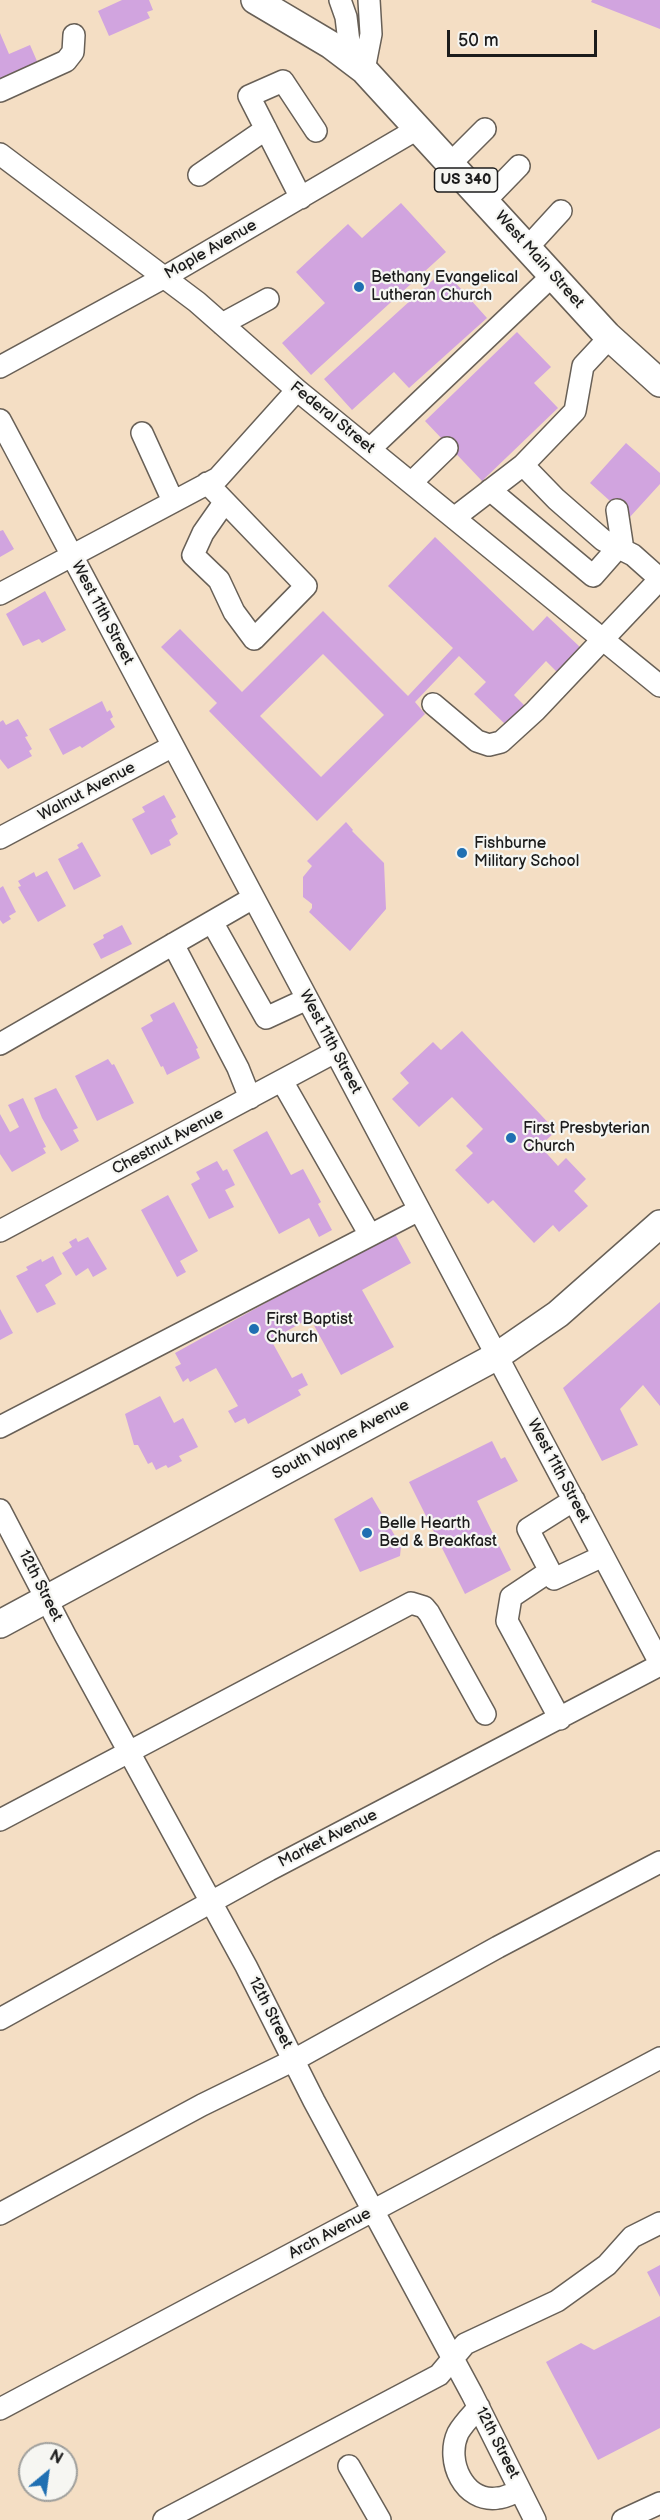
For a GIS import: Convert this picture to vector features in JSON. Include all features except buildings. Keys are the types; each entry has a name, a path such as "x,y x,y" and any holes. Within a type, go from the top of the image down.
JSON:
{"main road":[{"name":"West Main Street","path":"255,0 358,65 419,128 610,338 660,383"},
{"name":"South Wayne Avenue","path":"0,1624 497,1356 558,1314 660,1224"}],"street":[{"path":"340,0 358,65"},
{"path":"358,65 371,34 369,0"},
{"path":"0,91 66,61 73,52 74,35"},
{"path":"301,198 249,96 283,81 316,131"},
{"name":"Maple Avenue","path":"0,367 163,278 419,128"},
{"path":"199,175 266,129"},
{"path":"451,163 485,129"},
{"name":"Federal Street","path":"0,154 197,302 297,390 660,686"},
{"path":"486,201 519,166"},
{"path":"528,247 561,211"},
{"path":"370,449 553,275"},
{"path":"222,324 268,299"},
{"path":"454,518 523,465 575,411 583,366 610,338"},
{"path":"0,594 71,554 218,478 297,390"},
{"name":"West 11th Street","path":"0,420 660,1664"},
{"path":"142,433 173,501"},
{"path":"411,483 447,448"},
{"path":"433,704 477,741 489,745 501,742 524,723 660,579 633,555 603,540 523,465"},
{"path":"207,483 306,586 254,639 234,612 219,580 193,555 203,533 225,503"},
{"path":"490,490 593,576 622,543 617,510"},
{"name":"Walnut Avenue","path":"0,838 173,746"},
{"path":"0,1044 253,898"},
{"path":"212,922 266,1018 307,999"},
{"path":"173,944 238,1068 250,1098"},
{"name":"Chestnut Avenue","path":"0,1231 335,1052"},
{"path":"282,1081 370,1235"},
{"path":"0,1427 419,1210"},
{"path":"574,1500 528,1529 554,1579 603,1556"},
{"name":"12th Street","path":"0,1509 46,1599 246,1966 373,2211 453,2358 535,2520"},
{"path":"550,1571 511,1597 507,1621 560,1719"},
{"path":"0,1820 411,1603 424,1607 429,1613 485,1714"},
{"name":"Market Avenue","path":"0,2019 269,1870 560,1719 660,1664"},
{"path":"0,2214 202,2105 294,2060 498,1947 660,1862"},
{"name":"Arch Avenue","path":"0,2409 660,2058"},
{"path":"164,2520 440,2376 465,2344 557,2301 607,2265 632,2237 660,2223"},
{"path":"479,2408 459,2433 453,2454 458,2477 477,2495 498,2499 520,2490"},
{"path":"350,2466 380,2520"},
{"path":"623,2520 660,2503"}],"place":[{"name":"Bethany Evangelical Lutheran Church","path":"359,287"},
{"name":"Fishburne Military School","path":"462,853"},
{"name":"First Presbyterian Church","path":"511,1138"},
{"name":"First Baptist Church","path":"254,1329"},
{"name":"Belle Hearth Bed & Breakfast","path":"367,1533"}]}
